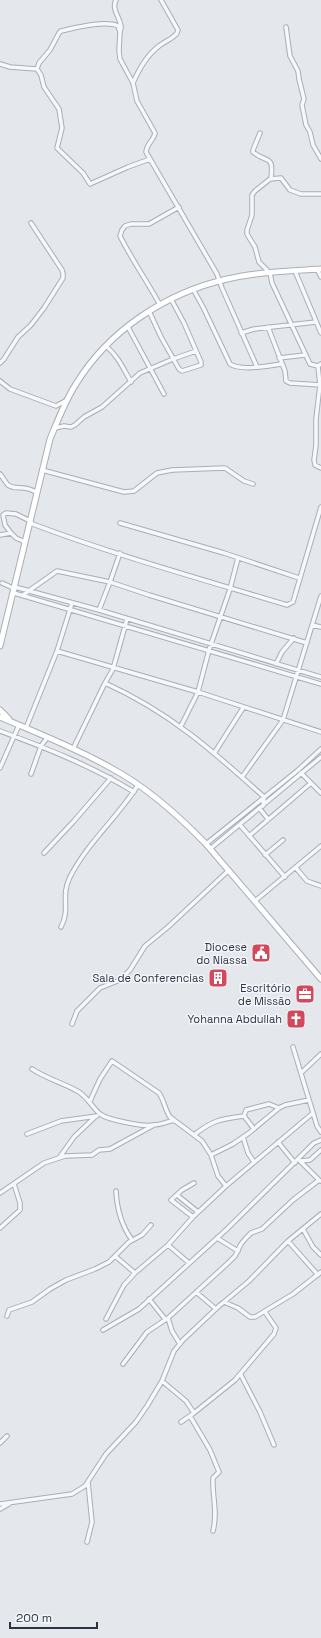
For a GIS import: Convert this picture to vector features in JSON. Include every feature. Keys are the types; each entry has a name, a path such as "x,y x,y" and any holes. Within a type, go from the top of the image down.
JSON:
{"street":[{"path":"116,0 114,4 115,11 121,25 119,56 125,71 133,83 137,101 155,132 154,138 147,147 146,152 212,265 257,367"},
{"path":"133,83 145,60 158,46 177,33 178,30 161,0"},
{"path":"37,69 39,63 48,53 61,31 86,25 112,24 118,26 120,32"},
{"path":"286,27 290,56 298,71 304,99 302,105 306,125 310,132 313,145 321,159"},
{"path":"0,64 10,68 37,69"},
{"path":"37,69 41,75 44,87 59,109 62,128 57,148 83,173 90,184 150,159"},
{"path":"260,133 253,152 271,163 271,179"},
{"path":"321,194 302,194 290,190 281,178 271,179 255,190 252,195 252,215 247,230 255,247 259,262 270,273 272,283 305,355 310,364 320,365 320,385 316,419 316,445 314,460 315,465 321,468"},
{"path":"160,305 138,264 131,257 120,236 125,226 131,224 149,224 179,207"},
{"path":"0,363 18,337 44,308 63,278 62,270 31,223"},
{"path":"0,642 15,589 42,470 54,428 76,384 94,359 106,346 149,311 171,298 193,289 238,276 270,273 319,269 321,277"},
{"path":"295,271 321,333"},
{"path":"193,289 230,364 234,366 263,368 281,364"},
{"path":"149,311 178,369 182,371 198,367 201,365 201,362 171,298"},
{"path":"242,333 254,329 316,322"},
{"path":"128,327 164,394"},
{"path":"268,327 288,382 320,385"},
{"path":"106,346 120,362 130,382"},
{"path":"54,428 64,426 71,427 75,425 84,417 102,406 140,373 196,351"},
{"path":"279,358 305,355"},
{"path":"0,381 10,389 56,406 68,399"},
{"path":"42,470 124,492 134,490 157,473 172,470 225,468 253,484"},
{"path":"0,474 9,486 13,488 28,487 37,493"},
{"path":"26,542 16,538 11,533 3,520 3,515 6,513 16,514 30,522 120,553 230,589 287,605 293,602 321,507"},
{"path":"120,523 238,558 299,578"},
{"path":"0,534 11,533"},
{"path":"99,610 120,553"},
{"path":"181,726 198,692 209,650 230,589 238,558"},
{"path":"23,595 56,571 110,582 307,643"},
{"path":"0,589 1,582 23,595 70,610 321,684"},
{"path":"15,589 29,591 99,610 321,677"},
{"path":"242,777 283,720 321,596"},
{"path":"26,728 57,651 72,603"},
{"path":"73,749 113,669 127,619"},
{"path":"312,625 321,627"},
{"path":"276,664 282,652 294,638"},
{"path":"57,651 113,669 198,692 243,708 321,732"},
{"path":"249,662 250,656"},
{"path":"105,683 131,695 181,726 215,752 264,797"},
{"path":"215,752 243,708"},
{"path":"0,710 17,724"},
{"path":"0,717 112,768 138,785 175,814 206,844 320,975"},
{"path":"0,768 14,736 17,724"},
{"path":"0,731 41,746 111,778 134,792"},
{"path":"31,774 41,746 47,738"},
{"path":"206,844 321,749"},
{"path":"210,849 321,757"},
{"path":"297,770 302,773 321,793"},
{"path":"44,853 111,778"},
{"path":"249,836 311,783"},
{"path":"60,927 65,919 65,888 76,865 138,785"},
{"path":"264,797 261,807 268,819"},
{"path":"240,825 285,877"},
{"path":"265,855 283,840"},
{"path":"255,901 321,846"},
{"path":"296,868 307,881 321,886"},
{"path":"72,1024 77,1011 100,988 120,980 130,970 145,946 168,927 229,870"},
{"path":"293,1047 317,1126 321,1132"},
{"path":"301,1073 321,1054"},
{"path":"90,1101 100,1079 112,1061 159,1093 163,1098 168,1113 174,1120 202,1141 211,1155 215,1169 226,1186"},
{"path":"32,1069 41,1075 78,1092 90,1101 99,1115"},
{"path":"211,1155 243,1137 279,1108 285,1105 309,1100"},
{"path":"244,1116 246,1110 269,1104 279,1108"},
{"path":"106,1319 124,1285 135,1273 168,1245 193,1217 226,1186 313,1113"},
{"path":"59,1158 74,1137 99,1115"},
{"path":"27,1134 61,1121 99,1115 137,1125 154,1125 174,1120"},
{"path":"244,1116 254,1128"},
{"path":"194,1135 210,1123 227,1118 244,1116"},
{"path":"0,1192 44,1163 71,1155 92,1155 99,1150 110,1149 154,1125"},
{"path":"243,1137 248,1153 254,1162"},
{"path":"103,1330 139,1309 300,1160 314,1143 321,1140"},
{"path":"278,1142 295,1163"},
{"path":"300,1160 310,1160 321,1150"},
{"path":"123,1364 147,1332 167,1319 228,1264 238,1251 241,1244 252,1233 266,1226 293,1200 320,1181 300,1160"},
{"path":"0,1228 20,1210 20,1203 14,1184"},
{"path":"193,1217 172,1201 182,1190 194,1184"},
{"path":"116,1191 120,1219 132,1240"},
{"path":"177,1195 198,1212"},
{"path":"0,1504 9,1504 72,1494 79,1491 88,1482 106,1454 136,1422 162,1381 174,1351 180,1344 224,1302 249,1281 288,1241 321,1214"},
{"path":"7,1316 9,1310 32,1302 56,1285 109,1262 132,1240 142,1235 151,1225"},
{"path":"303,1229 313,1247 321,1255"},
{"path":"217,1238 238,1251"},
{"path":"224,1302 238,1308 250,1317 255,1317 293,1294 320,1273 288,1241"},
{"path":"168,1245 189,1263"},
{"path":"115,1256 135,1273"},
{"path":"196,1292 216,1310"},
{"path":"149,1299 167,1319 180,1344"},
{"path":"181,1422 241,1375 276,1331 275,1326 265,1312"},
{"path":"241,1375 260,1412 274,1445"},
{"path":"162,1381 186,1401 194,1413"},
{"path":"190,1416 210,1450 219,1472 213,1478 213,1497 216,1509 216,1519 213,1531"},
{"path":"0,1442 7,1436"},
{"path":"87,1542 92,1522 88,1482"},
{"path":"0,1509 9,1504"}],"place":[{"name":"Diocese do Niassa","path":"261,953"},
{"name":"Sala de Conferencias","path":"218,978"},
{"name":"Escritório de Missão","path":"305,994"},
{"name":"Yohanna Abdullah","path":"296,1019"}]}
